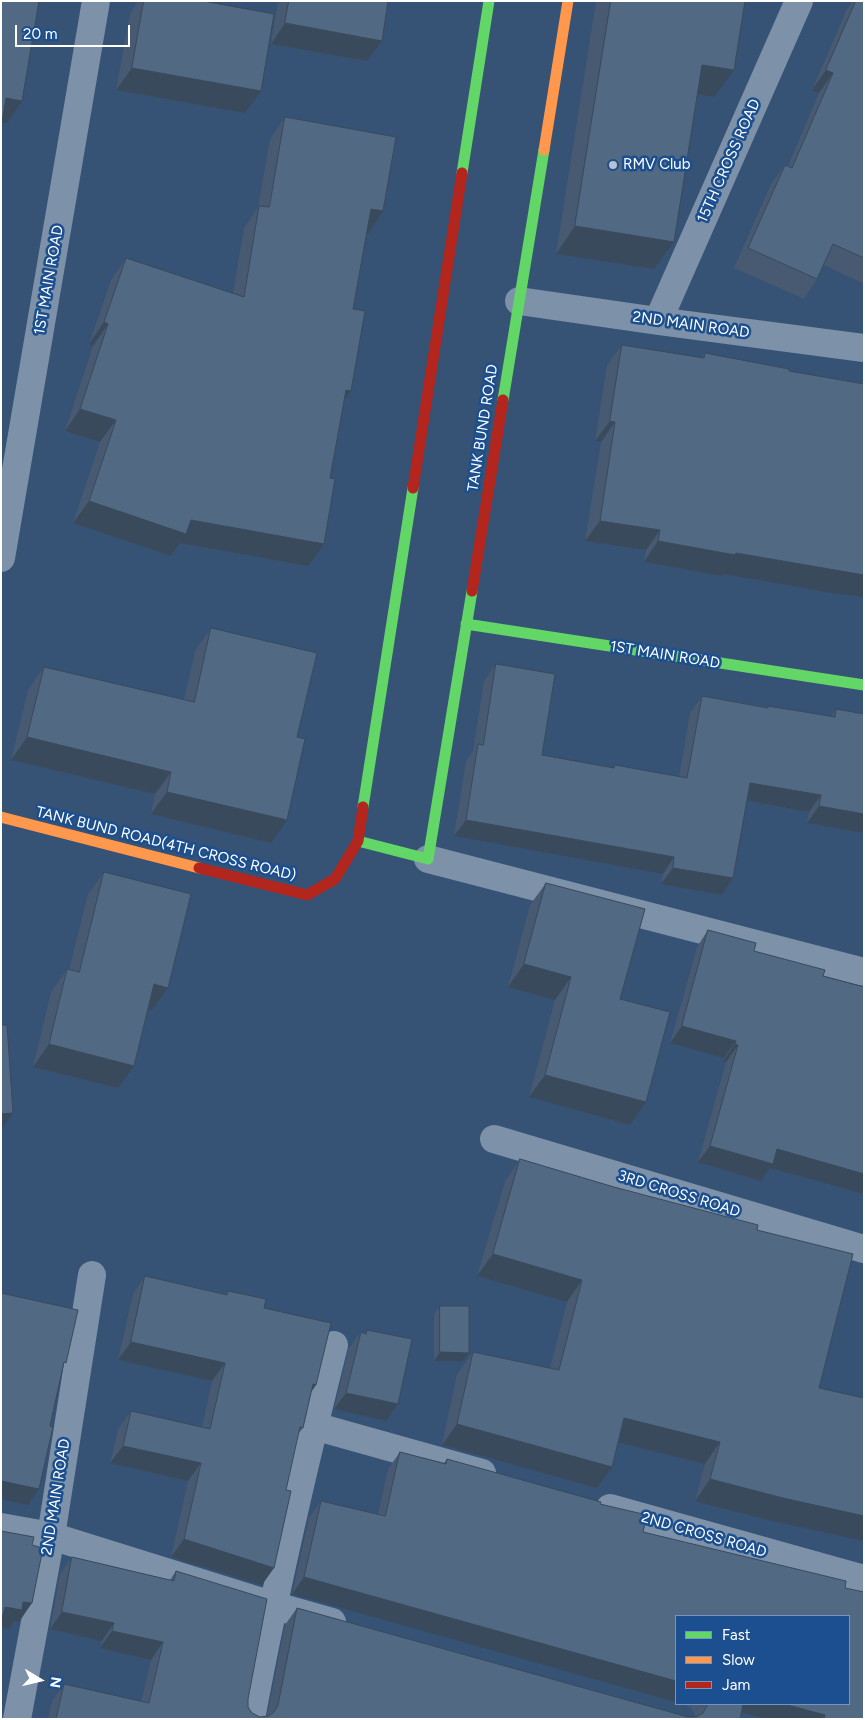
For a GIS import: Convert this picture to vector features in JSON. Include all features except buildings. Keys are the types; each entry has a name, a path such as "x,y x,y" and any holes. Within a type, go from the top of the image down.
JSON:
{"street":[{"name":"1ST MAIN ROAD","path":"1,558 96,1"},
{"path":"489,1 358,841 864,972"},
{"name":"TANK BUND ROAD","path":"428,860 568,1"},
{"name":"15TH CROSS ROAD","path":"658,321 799,1"},
{"name":"2ND MAIN ROAD","path":"519,301 864,348"},
{"name":"1ST MAIN ROAD","path":"466,624 864,685"},
{"name":"TANK BUND ROAD(4TH CROSS ROAD)","path":"1,817 307,895 335,879 358,841"},
{"name":"3RD CROSS ROAD","path":"494,1139 864,1249"},
{"name":"2ND MAIN ROAD","path":"17,1719 50,1536 92,1275"},
{"path":"251,1719 272,1605 334,1345"},
{"path":"314,1426 503,1478"},
{"name":"2ND CROSS ROAD","path":"589,1502 864,1579"},
{"path":"1,1527 50,1536 272,1605 358,1629"}],"traffic: fast":[{"path":"462,173 489,1"},
{"path":"503,400 544,150"},
{"path":"363,807 413,488"},
{"path":"358,841 428,859 472,591"},
{"path":"466,624 864,685"}],"traffic: slow":[{"path":"544,150 568,1"},
{"path":"1,817 199,868"}],"traffic: jam":[{"path":"413,488 462,173"},
{"path":"472,591 503,400"},
{"path":"199,868 307,895 335,879 358,841 363,807"}],"place":[{"name":"RMV Club","path":"613,165"}]}
